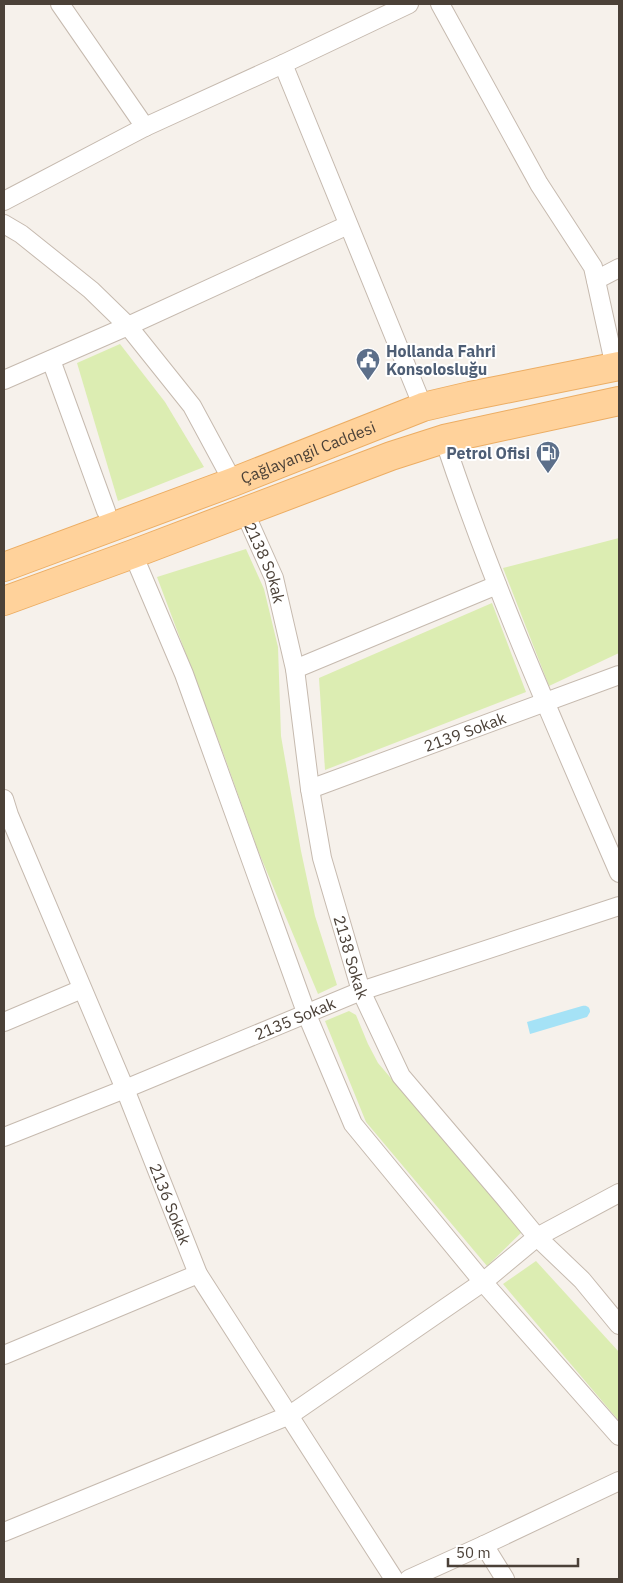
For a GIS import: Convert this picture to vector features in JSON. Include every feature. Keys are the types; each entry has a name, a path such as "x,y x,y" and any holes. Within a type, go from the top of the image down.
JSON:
{"main road":[{"name":"Çağlayangil Caddesi","path":"4,567 423,408 470,396 617,366"},
{"name":"Çağlayangil Caddesi","path":"4,601 134,554 391,456 444,439 619,401"}],"street":[{"path":"60,4 144,127"},
{"path":"4,201 144,127 409,4"},
{"path":"440,4 539,184 593,267 617,366"},
{"path":"283,64 423,408"},
{"path":"4,224 21,234 91,290 128,326 192,406 232,482"},
{"path":"4,380 128,326 348,225"},
{"path":"596,280 619,268"},
{"path":"51,360 106,511"},
{"path":"444,439 497,585 619,873"},
{"name":"2138 Sokak","path":"244,511 274,578 295,669 310,789 322,858 361,991 401,1076 537,1237 582,1280 619,1325"},
{"path":"134,554 184,674 307,1014 353,1124 483,1282 619,1436"},
{"path":"295,669 497,585"},
{"name":"2139 Sokak","path":"310,789 619,675"},
{"name":"2136 Sokak","path":"6,810 125,1089 198,1274 394,1579"},
{"name":"2135 Sokak","path":"4,1137 361,991 619,906"},
{"path":"4,1022 82,989"},
{"path":"4,1532 290,1415 483,1282 537,1237 619,1193"},
{"path":"4,1354 198,1274"},
{"path":"409,1579 619,1481"},
{"path":"484,1545 505,1579"}],"green space":[{"path":"120,344 165,402 204,467 118,501 77,363"},
{"path":"619,538 619,653 549,686 503,568"},
{"path":"246,549 264,589 278,647 281,736 301,851 315,916 337,985 318,994 257,848 157,577"},
{"path":"492,603 526,692 325,770 319,678"},
{"path":"349,1011 356,1015 378,1063 522,1232 487,1266 366,1122 325,1021"},
{"path":"536,1261 619,1352 619,1421 503,1284"}],"water":[{"path":"587,1006 589,1009 590,1012 587,1017 530,1034 527,1022"}],"place":[{"name":"Hollanda Fahri Konsolosluğu","path":"368,381"},
{"name":"Petrol Ofisi","path":"548,474"}]}
